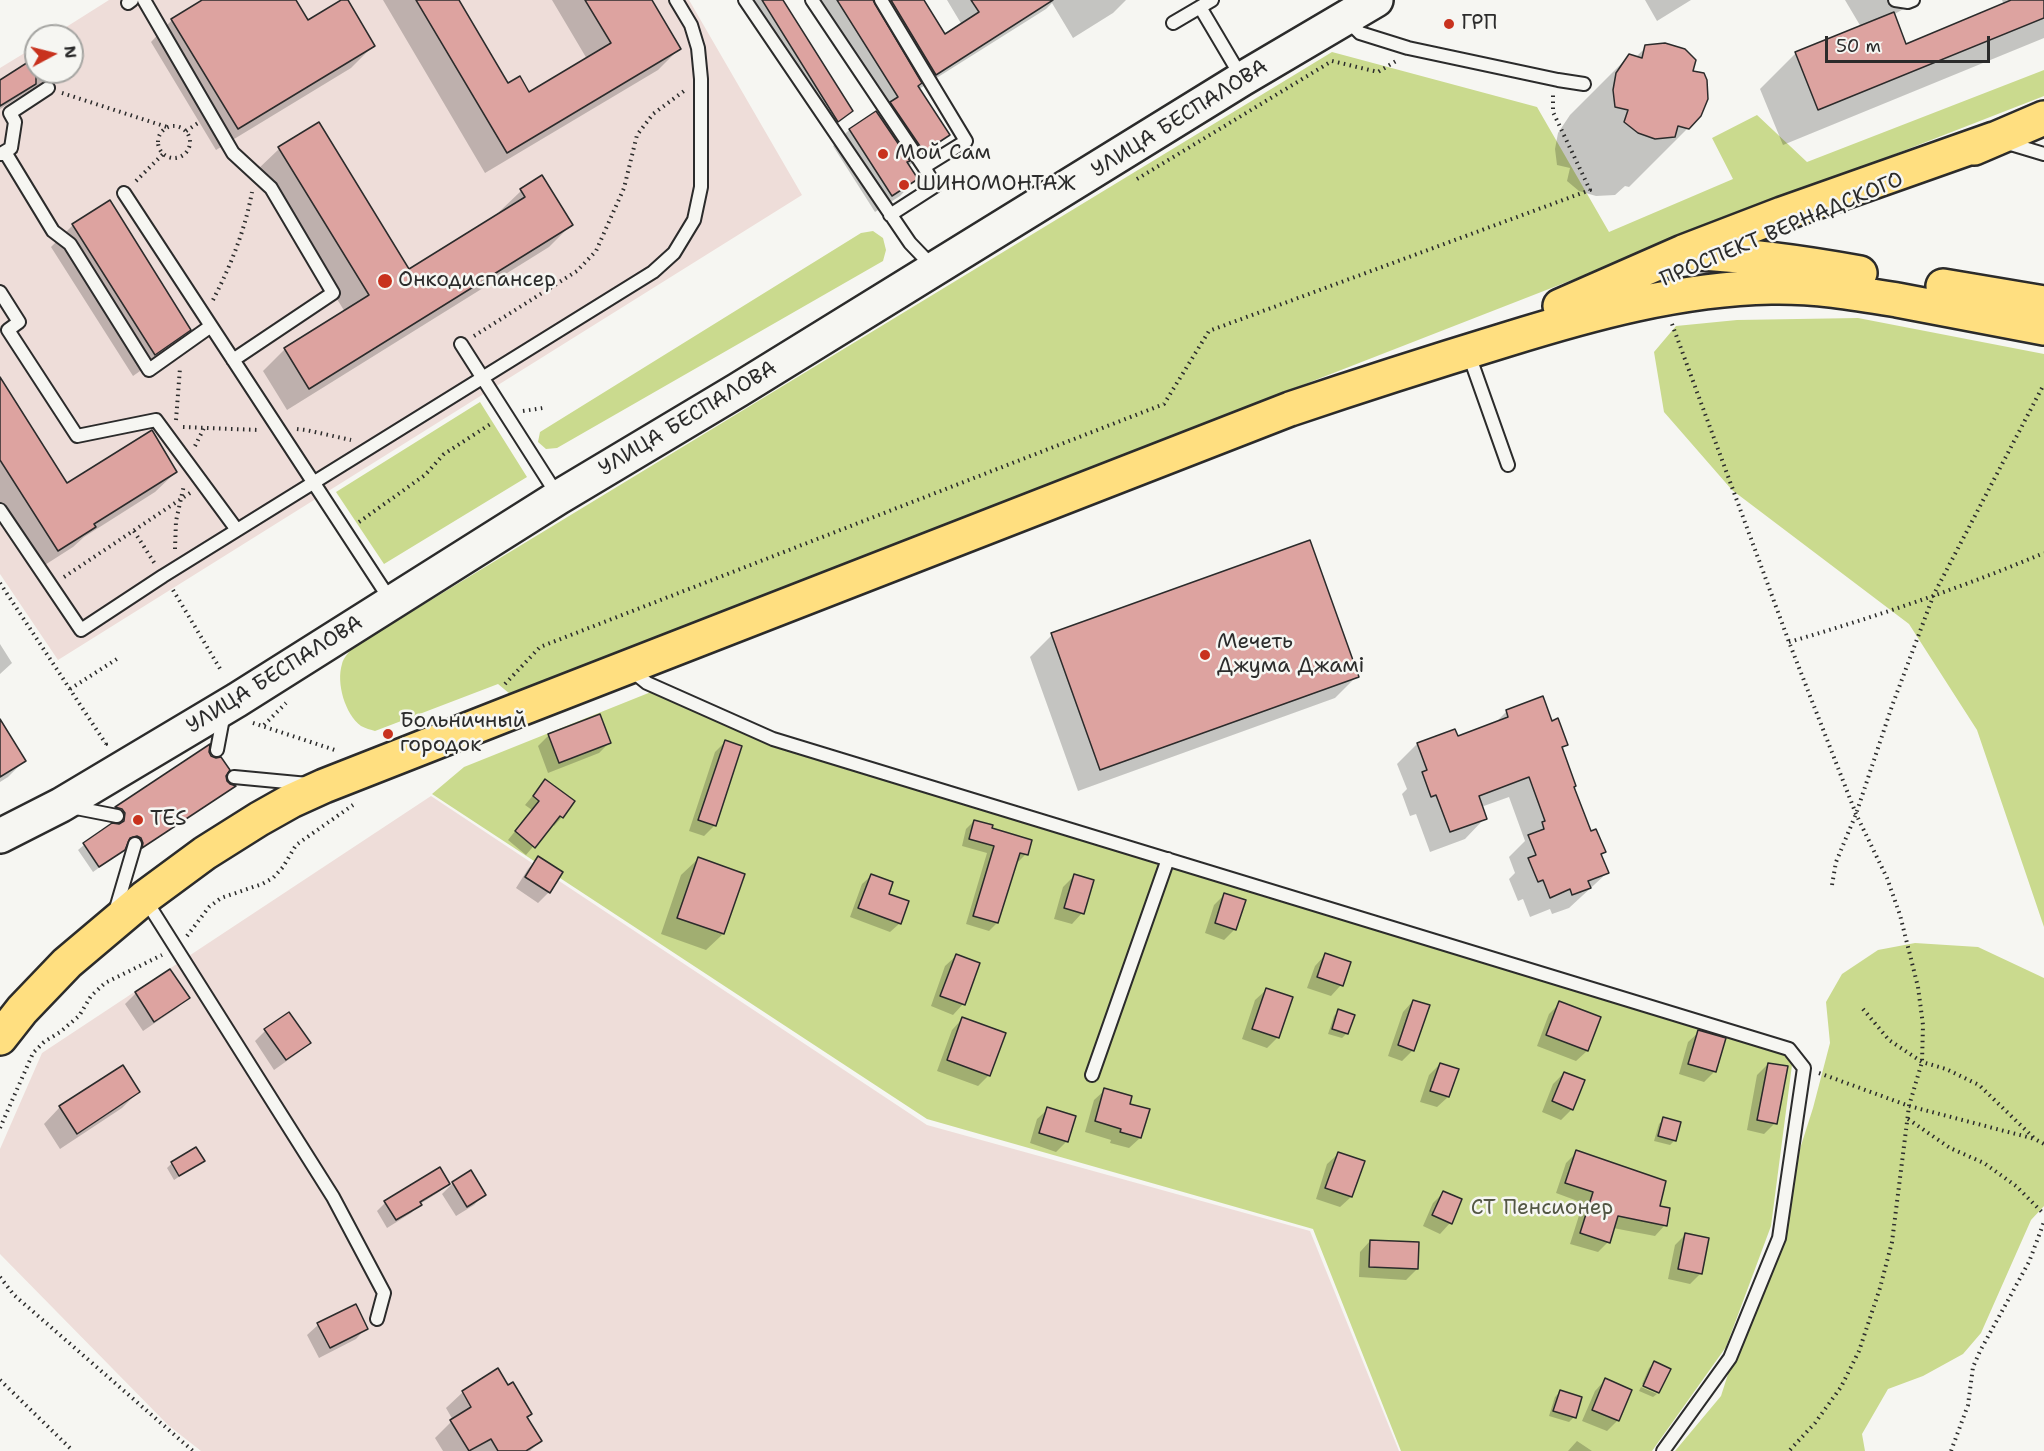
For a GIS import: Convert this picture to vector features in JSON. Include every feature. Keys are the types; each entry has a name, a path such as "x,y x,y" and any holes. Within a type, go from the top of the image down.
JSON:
{"main road":[{"name":"УЛИЦА БЕСПАЛОВА","path":"0,836 61,805 225,707 559,497 1376,0"},
{"name":"ПРОСПЕКТ ВЕРНАДСКОГО","path":"1570,320 2044,118"},
{"name":"ПРОСПЕКТ ВЕРНАДСКОГО","path":"1387,377 1683,252 1782,214 1995,139"},
{"path":"1683,252 1728,254 1808,263 2044,303"},
{"path":"0,1038 22,1010 67,963 144,898 205,853 259,819 324,786 1279,414 1467,351 1570,320 1669,297 1724,290 1772,287 1819,288 2044,328"}],"lane":[{"path":"144,0 233,153 271,188 333,293 233,360"},
{"path":"0,510 81,630 163,576 654,272 674,253 694,220 700,187 701,79 698,48 691,25 676,0"},
{"path":"745,0 890,215 910,243 935,269"},
{"path":"812,0 935,186 890,215"},
{"path":"881,0 966,141 924,167"},
{"path":"1173,23 1212,0"},
{"path":"1894,0 1908,2 1913,0"},
{"path":"1200,7 1242,80"},
{"path":"1345,19 1360,33 1408,48 1584,84"},
{"path":"48,88 10,113 15,122 11,148 3,153 53,231 70,244 149,370 185,344 207,321"},
{"path":"1995,139 2044,154"},
{"path":"124,193 392,602"},
{"path":"0,292 19,322 8,330 77,436 156,420 237,530"},
{"path":"461,344 559,497"},
{"path":"1467,351 1508,465"},
{"path":"628,668 647,683 773,739 1789,1049 1804,1068 1779,1238 1730,1359 1663,1451"},
{"path":"217,750 225,707"},
{"path":"234,777 324,786"},
{"path":"61,805 117,816"},
{"path":"111,928 135,844"},
{"path":"1092,1076 1167,859"},
{"path":"144,898 333,1197 384,1293 377,1319"}],"path":[{"path":"461,344 577,271 596,251 624,188 637,135 653,114 701,79"},
{"path":"500,690 540,647 1164,404 1209,331 1590,189 1553,112 1553,79"},
{"path":"48,88 167,127 177,126 186,131 191,141 184,156 178,159 162,154 158,145 159,134 167,127"},
{"path":"124,193 162,154"},
{"path":"207,321 241,238 248,216 255,173"},
{"path":"1671,323 1789,642 1856,814 1887,878 1900,915 1918,987 1923,1025 1922,1062 1909,1106 1892,1242 1880,1288 1859,1351 1841,1387 1815,1423 1789,1451"},
{"path":"176,427 177,389 185,344"},
{"path":"1832,885 1836,862 1856,814 1892,706 1934,594 2044,384"},
{"path":"346,531 425,475 444,454 506,414"},
{"path":"176,568 175,541 180,500 189,464 204,428"},
{"path":"50,586 203,484"},
{"path":"134,531 222,672"},
{"path":"1789,642 1845,626 1972,582 2044,553"},
{"path":"0,583 106,744"},
{"path":"70,689 120,657"},
{"path":"254,723 340,752"},
{"path":"1863,1010 1889,1040 1922,1062 1946,1069 1978,1085 2035,1139"},
{"path":"1804,1068 1909,1106 2035,1139 2044,1144"},
{"path":"1907,1119 1950,1148 1984,1163 2016,1186 2044,1214"},
{"path":"1951,1451 1968,1406 1973,1367 1980,1350 2029,1263 2044,1222"},
{"path":"0,1277 14,1294 193,1451"},
{"path":"0,1380 73,1451"}],"shaded area":[{"path":"109,0 689,0 802,195 58,660 0,574 0,68 24,53 24,84 84,84 84,24 71,24"},
{"path":"431,796 927,1125 1310,1231 1399,1451 201,1451 168,1425 0,1254 0,1149 42,1053"}],"green space":[{"path":"1332,52 1537,107 1609,232 1733,179 1712,138 1757,115 1807,162 2044,70 2044,96 510,694 498,684 375,731 361,726 350,714 343,698 340,672 352,648"},
{"path":"873,231 883,238 886,250 883,261 557,448 546,449 538,442 540,432 861,233"},
{"path":"1858,318 2044,354 2044,927 1977,730 1909,624 1732,490 1664,412 1654,352 1676,326 1737,320"},
{"path":"480,402 527,477 384,564 336,492"},
{"name":"СТ Пенсионер","path":"651,692 770,740 1781,1051 1792,1065 1771,1226 1726,1347 1652,1451 1401,1451 1313,1229 927,1119 432,794 464,767"},
{"path":"1915,943 1978,947 2044,978 2044,1206 2031,1220 1981,1333 1963,1354 1923,1376 1888,1389 1862,1434 1865,1451 1675,1451 1721,1396 1813,1108 1830,1043 1826,1002 1842,974 1878,950"}],"building":[{"path":"202,0 296,0 308,20 341,0 348,0 375,46 238,129 171,19"},
{"path":"416,0 459,0 508,83 520,76 529,92 611,43 585,0 652,0 681,49 507,153"},
{"path":"762,0 783,0 853,111 838,122"},
{"path":"837,0 873,0 922,83 918,86 950,135 924,152 890,102 898,97"},
{"path":"891,0 924,0 945,34 979,12 971,0 1053,0 936,75"},
{"path":"2011,0 2044,0 2044,18 1818,110 1795,52 1894,12 1906,44"},
{"path":"1665,43 1685,49 1696,60 1693,71 1704,73 1707,80 1708,99 1701,116 1689,129 1678,126 1675,137 1655,139 1638,133 1624,122 1628,110 1615,107 1613,90 1616,73 1629,54 1642,58 1645,45"},
{"path":"24,65 24,84 36,84 0,106 0,80"},
{"name":"Мой Сам","path":"876,111 910,161 907,162 918,179 892,196 849,129"},
{"path":"319,122 409,269 525,197 520,189 542,175 573,225 309,389 284,348 369,295 278,147"},
{"path":"110,200 191,330 155,355 72,224"},
{"path":"0,377 67,483 152,430 177,472 94,524 96,527 58,551 0,460"},
{"name":"Мечеть Джума Джамі","path":"1310,540 1359,677 1100,770 1051,633"},
{"path":"1543,696 1552,721 1558,718 1568,745 1562,747 1576,786 1574,787 1591,831 1596,829 1606,852 1601,854 1609,873 1588,881 1591,888 1572,895 1570,889 1550,898 1543,880 1538,882 1528,858 1536,855 1528,835 1544,829 1542,822 1545,821 1529,777 1479,796 1487,819 1450,832 1436,795 1431,797 1422,772 1427,770 1417,743 1455,729 1458,736 1508,717 1506,710"},
{"path":"600,714 611,743 559,763 548,734"},
{"path":"0,719 26,761 0,777"},
{"path":"725,740 742,746 716,826 698,820"},
{"path":"210,744 211,756 221,757 230,770 226,776 227,781 236,786 142,848 141,838 137,836 130,838 125,850 99,867 83,843 112,823 119,824 124,821 125,813 122,809 115,807"},
{"path":"545,779 575,801 563,818 560,816 535,848 515,831 539,801 533,796"},
{"path":"974,820 1032,840 1028,855 1020,853 998,923 973,916 994,846 969,839"},
{"path":"538,856 563,872 550,893 525,877"},
{"path":"698,857 745,874 724,934 677,918"},
{"path":"871,874 893,882 889,894 909,901 901,924 858,908"},
{"path":"1074,874 1094,880 1084,914 1064,908"},
{"path":"1224,893 1246,900 1236,930 1215,923"},
{"path":"1325,953 1351,962 1343,986 1317,977"},
{"path":"956,954 980,963 965,1005 940,996"},
{"path":"170,969 190,998 154,1022 135,992"},
{"path":"1266,988 1293,997 1279,1038 1252,1029"},
{"path":"1413,1000 1430,1005 1414,1051 1398,1045"},
{"path":"1559,1001 1601,1017 1588,1051 1546,1035"},
{"path":"1338,1009 1355,1015 1348,1034 1332,1029"},
{"path":"289,1012 311,1043 286,1060 264,1029"},
{"path":"962,1017 1006,1033 990,1076 947,1060"},
{"path":"1698,1030 1726,1038 1716,1072 1688,1064"},
{"path":"1440,1063 1459,1069 1449,1097 1430,1091"},
{"path":"1768,1063 1788,1066 1777,1124 1757,1120"},
{"path":"123,1065 140,1092 77,1134 59,1106"},
{"path":"1564,1072 1585,1080 1573,1110 1552,1101"},
{"path":"1104,1088 1132,1096 1130,1104 1150,1109 1141,1138 1095,1121"},
{"path":"1047,1107 1076,1116 1068,1142 1039,1133"},
{"path":"1663,1117 1681,1122 1676,1141 1658,1136"},
{"path":"196,1147 205,1161 179,1176 171,1162"},
{"path":"1576,1150 1666,1181 1660,1206 1670,1208 1667,1226 1618,1216 1610,1243 1580,1233 1593,1192 1565,1183"},
{"path":"1338,1152 1365,1161 1352,1197 1325,1188"},
{"path":"440,1167 450,1184 420,1202 422,1205 396,1220 384,1201"},
{"path":"471,1170 486,1195 467,1207 452,1182"},
{"path":"1443,1191 1462,1199 1452,1224 1432,1215"},
{"path":"1685,1233 1709,1238 1702,1274 1678,1269"},
{"path":"1370,1240 1419,1242 1418,1269 1369,1267"},
{"path":"356,1304 368,1329 330,1348 317,1323"},
{"path":"1654,1361 1671,1369 1659,1393 1643,1386"},
{"path":"498,1368 508,1385 513,1382 532,1414 527,1417 542,1441 526,1451 498,1451 491,1439 469,1451 450,1420 471,1407 462,1391"},
{"path":"1605,1378 1632,1390 1619,1421 1592,1410"},
{"path":"1560,1390 1582,1397 1576,1418 1553,1411"}],"place":[{"name":"ГРП","path":"1449,24"},
{"name":"Мой Сам","path":"883,154"},
{"name":"ШИНОМОНТАЖ","path":"904,185"},
{"name":"Онкодиспансер","path":"385,281"},
{"name":"Мечеть Джума Джамі","path":"1205,655"},
{"name":"Больничный городок","path":"388,734"},
{"name":"TES","path":"138,820"}]}
